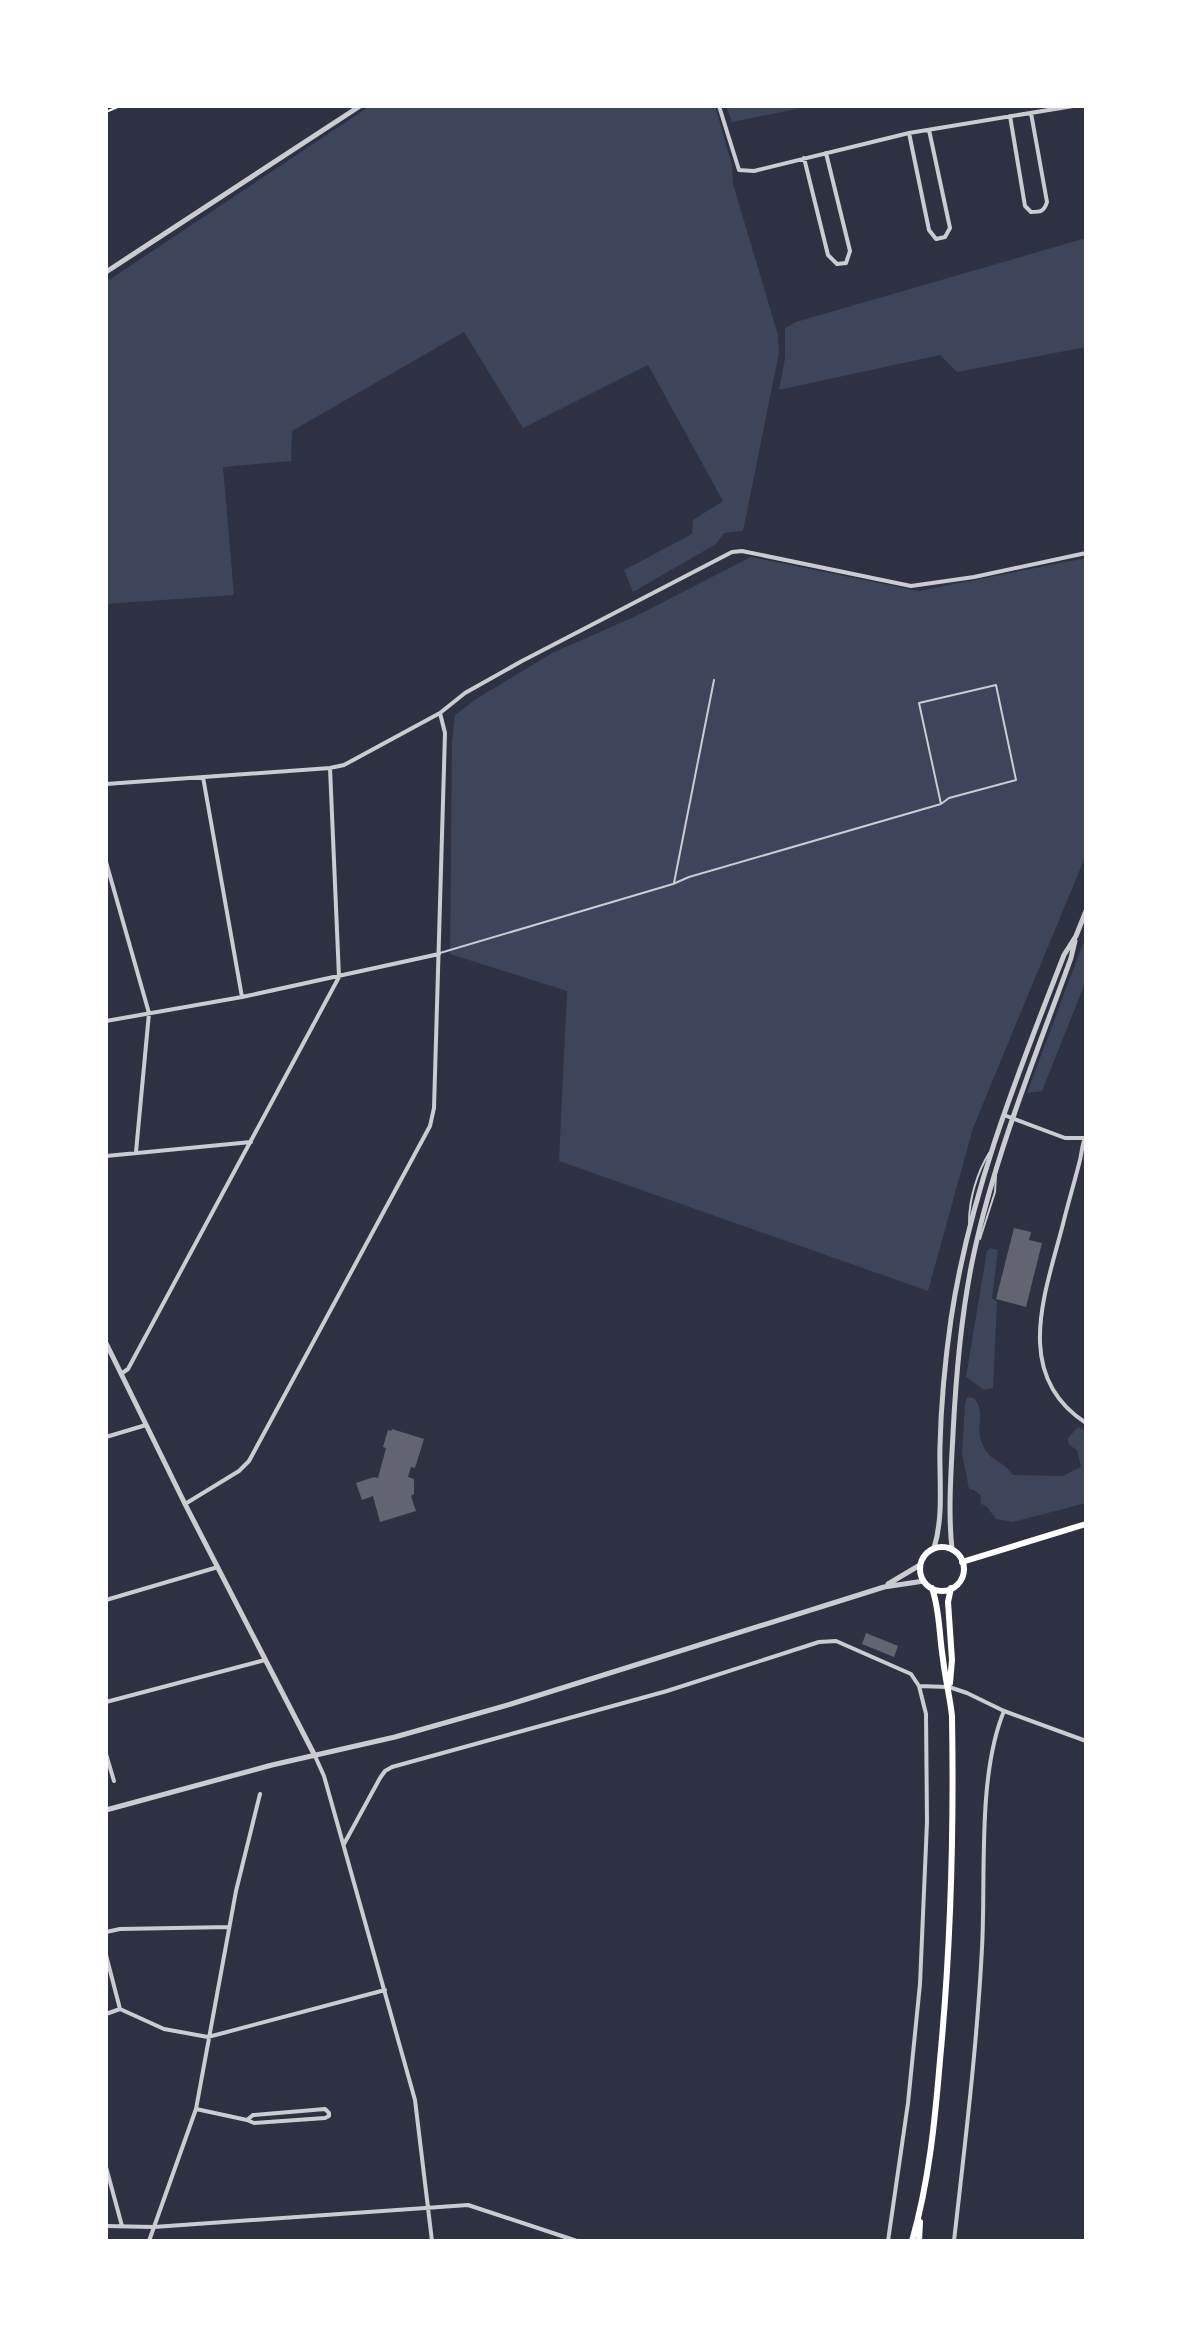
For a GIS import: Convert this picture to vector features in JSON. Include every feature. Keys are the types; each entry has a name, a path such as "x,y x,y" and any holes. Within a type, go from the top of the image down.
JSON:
{"main road":[{"path":"962,1562 1086,1524"},
{"path":"932,1588 942,1590 958,1583 962,1575 962,1562 952,1549 934,1548 925,1555 920,1565 920,1573 932,1588 938,1603 943,1660 949,1687"},
{"path":"919,2241 936,2104 950,1937 953,1787 949,1687 952,1660 948,1602 951,1588"},
{"path":"912,2241 921,2210"}],"street":[{"path":"106,272 360,106"},
{"path":"719,106 739,170 754,171 909,133 1073,106"},
{"path":"1010,116 1025,206 1031,212 1041,212 1047,202 1031,113"},
{"path":"909,133 929,230 936,239 945,237 950,228 929,130"},
{"path":"804,158 828,255 837,264 846,263 850,251 826,153"},
{"path":"106,784 344,765 440,713 465,693 522,661 732,552 753,553 911,586 974,577 1086,553"},
{"path":"185,1504 224,1482 249,1461 430,1126 434,1108 445,733 440,713"},
{"path":"121,1374 128,1369 339,977 330,768"},
{"path":"203,777 242,997"},
{"path":"106,862 149,1013 136,1152"},
{"path":"952,1549 950,1511 954,1414 974,1251 996,1169 1086,911"},
{"path":"934,1548 938,1533 940,1442 948,1342 958,1275 993,1145 1064,955 1076,936"},
{"path":"106,1021 242,997 439,954"},
{"path":"1004,1115 1065,1138 1085,1138 1043,1302 1039,1336 1042,1364 1052,1389 1066,1407 1086,1423"},
{"path":"106,1156 251,1142"},
{"path":"106,1343 324,1776 415,2100 432,2241"},
{"path":"106,1437 146,1425"},
{"path":"884,1587 920,1565"},
{"path":"106,1600 218,1567"},
{"path":"106,1810 395,1737 565,1688 884,1587 924,1581"},
{"path":"344,1844 380,1778 392,1767 667,1691 819,1642 836,1641 911,1674 919,1686 926,1714 927,1822 921,1962 908,2103 888,2241"},
{"path":"106,1702 265,1660"},
{"path":"919,1686 949,1687 1086,1741"},
{"path":"954,2241 979,1996 986,1801 995,1738 1004,1711"},
{"path":"106,1754 114,1781"},
{"path":"149,2241 196,2109 229,1927 260,1794"},
{"path":"106,1932 120,1929 229,1927"},
{"path":"106,1955 120,2009"},
{"path":"106,2014 120,2009 164,2029 208,2037 385,1990"},
{"path":"196,2109 254,2123 329,2116 325,2109 253,2115 247,2120"},
{"path":"106,2167 122,2226"},
{"path":"106,2226 154,2227 468,2205 577,2241"}],"lane":[{"path":"673,884 714,680"},
{"path":"439,954 941,804 949,798 1016,780 996,685 919,703 941,804"}],"path":[{"path":"106,112 120,106"}],"shaded area":[{"path":"370,106 715,106 732,165 733,184 778,335 779,353 743,531 724,533 716,544 633,592 624,570 692,534 693,520 723,501 648,365 523,428 464,332 292,431 291,461 223,467 234,595 106,604 106,282"},
{"path":"726,106 811,106 732,122"},
{"path":"1086,238 1086,347 957,372 940,355 779,390 785,358 785,328 796,322"},
{"path":"751,557 919,591 1086,558 1086,855 973,1128 928,1291 559,1161 567,991 450,954 452,742 455,715 552,653 634,617"},
{"path":"1086,935 1086,981 1042,1091 1027,1093"},
{"path":"990,1248 998,1250 992,1298 997,1302 993,1388 984,1390 966,1377 987,1251"},
{"path":"967,1397 974,1398 978,1403 979,1431 985,1449 1013,1475 1062,1476 1081,1467 1077,1450 1069,1445 1068,1438 1078,1427 1086,1431 1086,1503 1013,1522 996,1519 980,1503 981,1496 969,1489 962,1453"}],"building":[{"path":"1014,1228 1031,1232 1029,1240 1042,1243 1026,1307 996,1299"},
{"path":"388,1430 424,1439 415,1468 411,1467 408,1477 414,1479 414,1494 411,1496 416,1511 380,1522 373,1496 362,1500 356,1483 378,1478 386,1448 383,1447"},
{"path":"866,1633 898,1646 894,1657 862,1644"}]}
